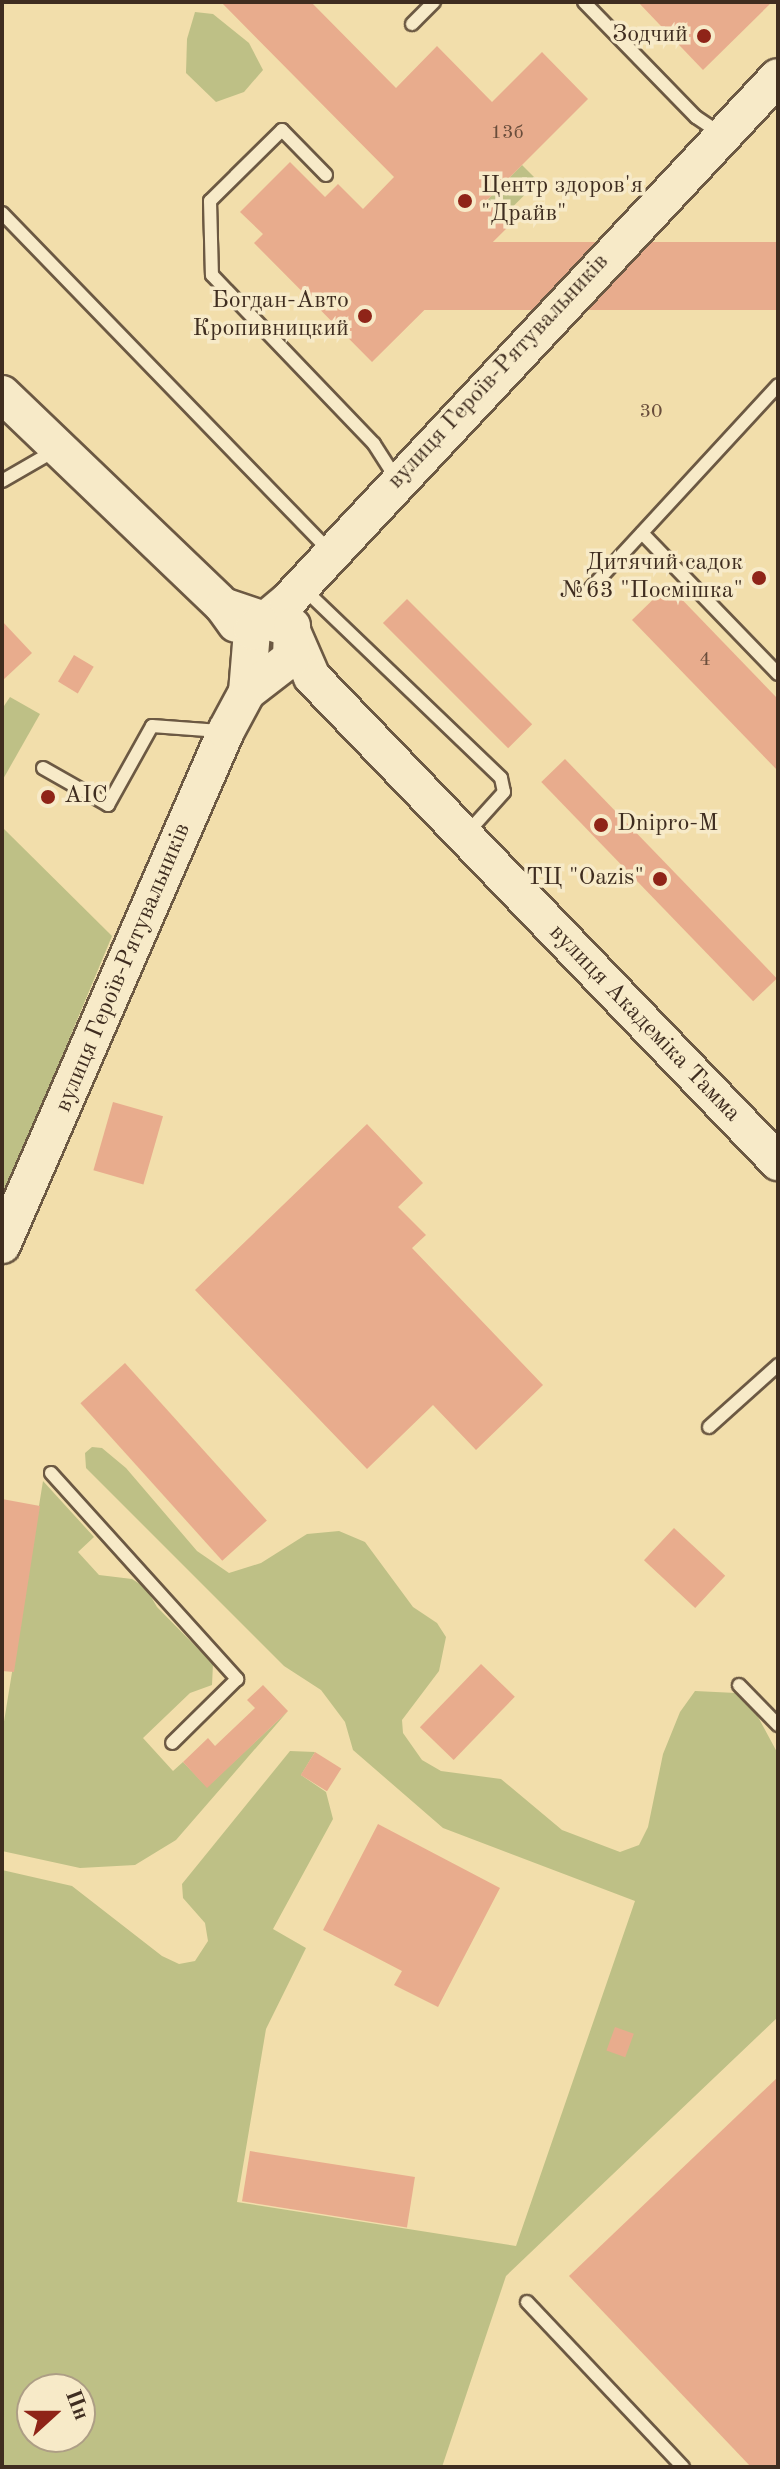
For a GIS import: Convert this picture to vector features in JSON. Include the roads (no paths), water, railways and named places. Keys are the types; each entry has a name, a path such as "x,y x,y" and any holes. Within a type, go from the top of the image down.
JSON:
{"main road":[{"name":"вулиця Героїв-Рятувальників","path":"2,1245 226,731 279,627 331,553 397,480 778,77"},
{"path":"2,394 223,606 279,627"},
{"name":"вулиця Академіка Тамма","path":"279,627 312,677 463,838 778,1162"}],"lane":[{"path":"412,24 434,2"},
{"path":"584,2 696,117 723,135"},
{"path":"326,175 282,130 210,201 212,275 374,444 397,480"},
{"path":"2,213 331,553"},
{"path":"591,588 778,385"},
{"path":"2,481 57,450"},
{"path":"642,533 778,674"},
{"path":"279,627 501,778 504,792 463,838"},
{"path":"43,768 108,805 152,726 226,731"},
{"path":"709,1427 778,1365"},
{"path":"51,1473 237,1679 172,1743"},
{"path":"739,1685 778,1725"},
{"path":"527,2302 683,2467"}],"place":[{"name":"Зодчий","path":"704,36"},
{"name":"Центр здоров'я \"Драйв\"","path":"465,201"},
{"name":"Богдан-Авто Кропивницкий","path":"365,316"},
{"name":"Дитячий садок №63 \"Посмішка\"","path":"759,578"},
{"name":"АІС","path":"48,797"},
{"name":"Dnipro-M","path":"601,825"},
{"name":"ТЦ \"Oazis\"","path":"660,879"}]}
